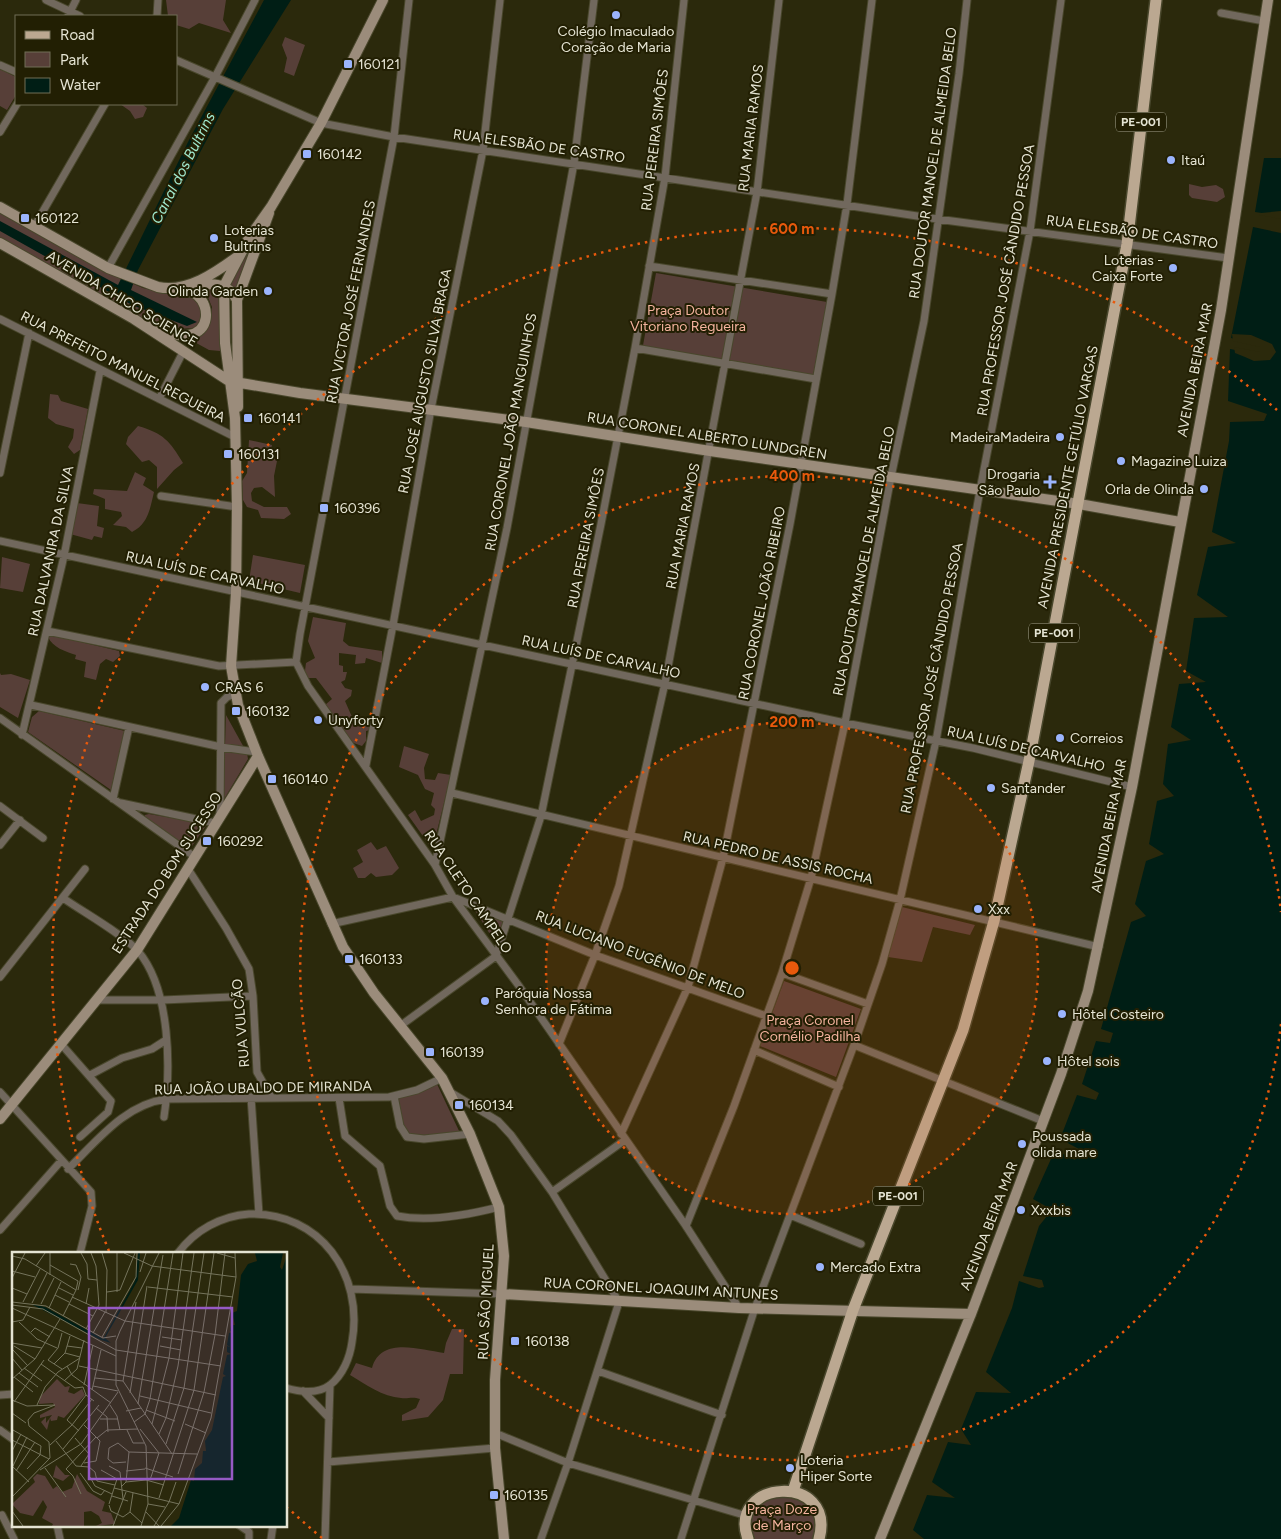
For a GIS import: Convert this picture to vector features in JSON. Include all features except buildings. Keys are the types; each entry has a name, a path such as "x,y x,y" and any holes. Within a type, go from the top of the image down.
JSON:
{"main road":[{"path":"234,381 225,343 224,286 238,256 255,228 271,208 321,123 384,0"},
{"name":"AVENIDA PRESIDENTE GETÚLIO VARGAS","path":"793,1491 854,1310 973,1000 994,921 1029,761 1127,244 1156,0"},
{"name":"AVENIDA BEIRA MAR","path":"880,1539 971,1314 1043,1121 1078,1025 1099,947 1132,786 1221,310 1268,0"},
{"name":"AVENIDA CHICO SCIENCE","path":"0,207 120,274 166,289 188,286 238,256"},
{"path":"234,381 237,300 271,208"},
{"name":"AVENIDA CHICO SCIENCE","path":"0,243 134,319 183,352 234,381"},
{"path":"188,286 224,286 237,300"},
{"path":"134,319 172,334 186,335 199,331 205,323 207,313 201,300 191,292 166,289"},
{"name":"RUA CORONEL ALBERTO LUNDGREN","path":"234,381 345,399 526,422 710,452 1079,504 1180,522"},
{"name":"RUA SÃO MIGUEL","path":"234,381 238,402 235,418 236,592 231,666 235,694 257,754 331,924 351,962 442,1078 470,1134 500,1207 504,1239 502,1294 495,1380 495,1448 504,1539"},
{"name":"ESTRADA DO BOM SUCESSO","path":"0,1119 62,1045 137,950 257,754"},
{"name":"RUA CORONEL JOAQUIM ANTUNES","path":"502,1294 740,1308 971,1314"},
{"path":"748,1539 746,1525 754,1503 765,1494 779,1490 793,1491 806,1497 815,1507 820,1520 819,1539"}],"street":[{"path":"46,0 69,14 76,0"},
{"path":"156,15 158,0"},
{"path":"108,268 217,78 255,0"},
{"name":"RUA VICTOR JOSÉ FERNANDES","path":"306,607 394,138 409,0"},
{"name":"RUA JOSÉ AUGUSTO SILVA BRAGA","path":"366,765 394,625 431,409 483,150 500,0"},
{"name":"RUA CORONEL JOÃO MANGUINHOS","path":"435,865 452,794 507,528 574,164 594,0"},
{"name":"RUA PEREIRA SIMÕES","path":"496,956 541,816 619,436 664,177 684,0"},
{"name":"RUA MARIA RAMOS","path":"559,1044 595,955 619,886 665,683 710,452 757,192 779,0"},
{"name":"RUA CORONEL JOÃO RIBEIRO","path":"623,1137 688,987 723,858 755,704 832,294 847,204 872,0"},
{"name":"RUA DOUTOR MANOEL DE ALMEIDA BELO","path":"686,1226 754,1050 782,972 811,878 845,723 891,477 922,328 959,74 966,0"},
{"name":"RUA PROFESSOR JOSÉ CÂNDIDO PESSOA","path":"681,1539 755,1308 854,1045 900,900 936,741 980,490 1030,231 1061,0"},
{"path":"1221,13 1264,21"},
{"name":"RUA ELESBÃO DE CASTRO","path":"178,61 321,123 394,138 847,204 937,219 1228,258"},
{"path":"0,65 15,72"},
{"path":"0,132 16,105"},
{"path":"35,225 104,105"},
{"path":"649,266 832,294"},
{"name":"RUA PREFEITO MANUEL REGUEIRA","path":"0,319 100,371 235,437"},
{"path":"0,473 29,333"},
{"path":"634,348 816,379"},
{"path":"159,399 183,352"},
{"name":"RUA DALVANIRA DA SILVA","path":"22,735 31,705 64,556 100,371"},
{"path":"161,496 237,507"},
{"name":"RUA LUÍS DE CARVALHO","path":"0,542 1029,761 1132,786"},
{"path":"47,631 143,652 231,666 296,662 306,607"},
{"name":"RUA CLETO CAMPELO","path":"296,662 308,686 366,765 435,865 453,897 559,1044 686,1226 740,1308"},
{"path":"116,800 218,820 221,702 226,697 235,694"},
{"path":"31,705 257,754"},
{"path":"0,718 116,800 156,832 195,858"},
{"path":"116,800 129,727"},
{"name":"RUA PEDRO DE ASSIS ROCHA","path":"452,794 1099,947"},
{"path":"0,806 43,838"},
{"path":"0,845 20,820"},
{"path":"0,976 85,869"},
{"name":"RUA VULCÃO","path":"188,869 245,960 253,996 257,1072 272,1097"},
{"path":"331,924 453,897"},
{"name":"RUA LUCIANO EUGÊNIO DE MELO","path":"453,897 595,955 766,1016"},
{"path":"63,898 137,950 155,978 163,1000 166,1040 167,1099 164,1118"},
{"path":"400,1026 496,956"},
{"path":"782,972 868,1004"},
{"path":"97,1000 163,1000 253,996"},
{"path":"90,1076 122,1058 152,1050 166,1040"},
{"path":"62,1045 108,1097 111,1106 108,1112 80,1137"},
{"path":"854,1045 1043,1121"},
{"path":"754,1050 839,1087"},
{"name":"RUA JOÃO UBALDO DE MIRANDA","path":"68,1169 130,1112 148,1102 167,1099 394,1096 442,1078"},
{"path":"0,1092 12,1103 60,1161 90,1192 93,1200 80,1252"},
{"path":"450,1092 482,1110 506,1129 552,1192 619,1302 568,1463 541,1539"},
{"path":"394,1096 400,1126 407,1137 432,1138 470,1134"},
{"path":"251,1097 259,1214"},
{"path":"339,1098 344,1133 348,1139 380,1166 390,1206 397,1216 445,1216 500,1207"},
{"path":"552,1192 623,1137"},
{"path":"0,1230 60,1161"},
{"path":"179,1252 195,1235 212,1224 236,1216 259,1214 288,1219 322,1242 341,1265 351,1289 354,1322 351,1350 344,1368 330,1385 314,1390 302,1391 288,1388"},
{"path":"790,1215 861,1244"},
{"name":"RUA CORONEL JOAQUIM ANTUNES","path":"351,1289 502,1294"},
{"path":"598,1371 722,1414"},
{"path":"325,1539 330,1385"},
{"path":"302,1391 329,1418"},
{"path":"0,1430 12,1439"},
{"path":"495,1433 568,1463 748,1516"},
{"path":"328,1462 495,1448"},
{"path":"2,1515 14,1539"},
{"path":"57,1526 60,1539"},
{"path":"240,1526 249,1536"},
{"path":"272,1526 272,1539"}],"green space":[{"path":"166,0 226,0 223,20 231,33 199,23 189,29 178,26 178,15 168,15"},
{"path":"285,37 305,45 294,76 284,72 287,58 282,45"},
{"path":"0,69 15,76 15,97 7,110 0,106"},
{"path":"121,105 143,105 147,108 143,117 135,119 130,111"},
{"path":"1189,184 1202,187 1216,185 1223,189 1225,197 1217,202 1192,198 1189,195"},
{"path":"0,210 124,280 143,288 165,293 191,295 199,301 204,312 201,325 183,329 159,324 100,299 70,282 0,240"},
{"path":"265,221 236,293 228,284"},
{"name":"Praça Doutor Vitoriano Regueira","path":"656,273 827,302 813,376 642,351"},
{"path":"220,287 220,351 209,350 189,339 211,319 212,307 207,295 191,288"},
{"path":"50,394 58,395 61,401 88,409 80,450 74,454 68,447 73,438 74,429 56,424 48,418"},
{"path":"138,426 160,435 170,443 183,463 157,489 157,467 149,460 142,462 126,444 128,437"},
{"path":"249,440 272,445 270,454 278,456 274,476 275,497 262,487 254,488 251,493 252,501 264,507 287,507 291,514 284,519 261,518 258,510 247,507 243,500 242,481 247,473"},
{"path":"135,472 146,478 143,485 154,492 150,510 145,520 142,525 132,532 126,527 113,525 122,516 121,512 105,509 105,499 93,494 94,489 127,491"},
{"path":"77,503 99,506 97,526 104,528 102,538 94,536 92,540 70,534"},
{"path":"253,555 305,565 300,593 249,581"},
{"path":"2,557 30,564 23,592 0,588"},
{"path":"313,617 346,623 343,641 349,646 382,651 382,663 366,658 365,663 355,664 356,655 339,653 339,665 343,666 343,672 347,672 345,680 341,682 345,688 352,690 351,696 345,701 356,726 363,727 365,718 370,719 370,730 366,731 366,741 362,746 348,741 325,705 332,699 316,678 304,678 306,663 315,658 308,641"},
{"path":"51,635 119,651 120,656 113,662 106,659 100,664 96,680 84,677 86,662 75,659 76,655 56,646 48,637"},
{"path":"0,673 1,675 11,674 30,680 18,718 0,707"},
{"path":"39,711 125,731 111,790 28,732 32,717"},
{"path":"226,715 247,753 248,759 223,801"},
{"path":"404,746 429,754 424,768 425,779 435,780 438,773 451,775 435,839 430,846 408,815 415,810 421,821 434,815 435,809 431,805 434,793 425,789 418,775 399,767"},
{"path":"149,814 207,824 190,849 145,818 145,815"},
{"path":"371,842 377,850 386,846 399,868 392,875 376,877 371,873 365,878 358,878 353,868 363,862 357,850"},
{"path":"471,904 507,922 498,947"},
{"path":"902,907 975,925 970,935 933,927 922,962 888,957"},
{"name":"Praça Coronel Cornélio Padilha","path":"784,981 861,1009 836,1077 760,1046"},
{"path":"437,1084 460,1133 417,1137 406,1135 397,1099"},
{"path":"452,1329 464,1329 463,1374 450,1374 443,1400 428,1417 402,1421 402,1415 416,1408 420,1399 388,1395 374,1390 350,1375 356,1363 372,1368 377,1358 392,1348 413,1348 444,1353"},
{"name":"Praça Doze de Março","path":"775,1495 795,1499 808,1506 814,1518 815,1539 750,1539 750,1522 754,1512"}],"water":[{"name":"Canal dos Bultrins","path":"264,0 291,0 223,109 138,270 131,290 197,322 187,326 132,305 0,231 0,221 118,285 188,142"},
{"path":"1264,158 1281,158 1281,216 1255,212"},
{"path":"1253,227 1281,233 1281,1539 924,1539 913,1530 927,1495 955,1498 932,1482 948,1442 971,1445 961,1429 976,1392 1011,1393 986,1372 1012,1308 1019,1281 1039,1288 1044,1287 1042,1280 1023,1276 1039,1226 1047,1216 1049,1208 1033,1199 1055,1150 1075,1160 1079,1149 1060,1139 1077,1095 1096,1100 1099,1093 1082,1084 1096,1041 1110,1043 1113,1033 1101,1029 1131,922 1146,916 1135,904 1146,861 1164,854 1149,844 1157,801 1174,796 1163,784 1168,744 1191,740 1171,727 1179,684 1206,682 1186,671 1194,618 1228,617 1197,595 1208,547 1236,543 1212,532 1229,441 1230,422 1264,421 1267,414 1228,401 1230,349 1262,355 1263,345 1231,338"}],"pier":[{"path":"1281,211 1281,219 1259,215 1261,213"},
{"path":"1232,334 1251,335 1272,344 1276,352 1270,360 1254,361 1235,353 1234,347 1260,352 1260,347 1233,341"}],"place":[{"name":"Colégio Imaculado Coração de Maria","path":"616,15"},
{"name":"160121","path":"348,64"},
{"name":"160142","path":"307,154"},
{"name":"Itaú","path":"1171,160"},
{"name":"160122","path":"25,218"},
{"name":"Loterias Bultrins","path":"214,238"},
{"name":"Loterias - Caixa Forte","path":"1173,268"},
{"name":"Olinda Garden","path":"268,291"},
{"name":"160141","path":"248,418"},
{"name":"MadeiraMadeira","path":"1060,437"},
{"name":"160131","path":"228,454"},
{"name":"Magazine Luiza","path":"1121,461"},
{"name":"Drogaria São Paulo","path":"1050,482"},
{"name":"Orla de Olinda","path":"1204,489"},
{"name":"160396","path":"324,508"},
{"name":"CRAS 6","path":"205,687"},
{"name":"160132","path":"236,711"},
{"name":"Unyforty","path":"318,720"},
{"name":"Correios","path":"1060,738"},
{"name":"160140","path":"272,779"},
{"name":"Santander","path":"991,788"},
{"name":"160292","path":"207,841"},
{"name":"Xxx","path":"978,909"},
{"name":"160133","path":"349,959"},
{"name":"Paróquia Nossa Senhora de Fátima","path":"485,1001"},
{"name":"Hôtel Costeiro","path":"1062,1014"},
{"name":"160139","path":"430,1052"},
{"name":"Hôtel sois","path":"1047,1061"},
{"name":"160134","path":"459,1105"},
{"name":"Poussada olida mare","path":"1022,1144"},
{"name":"Xxxbis","path":"1021,1210"},
{"name":"Mercado Extra","path":"820,1267"},
{"name":"160138","path":"515,1341"},
{"name":"Loteria Hiper Sorte","path":"790,1468"},
{"name":"160135","path":"494,1495"}]}
